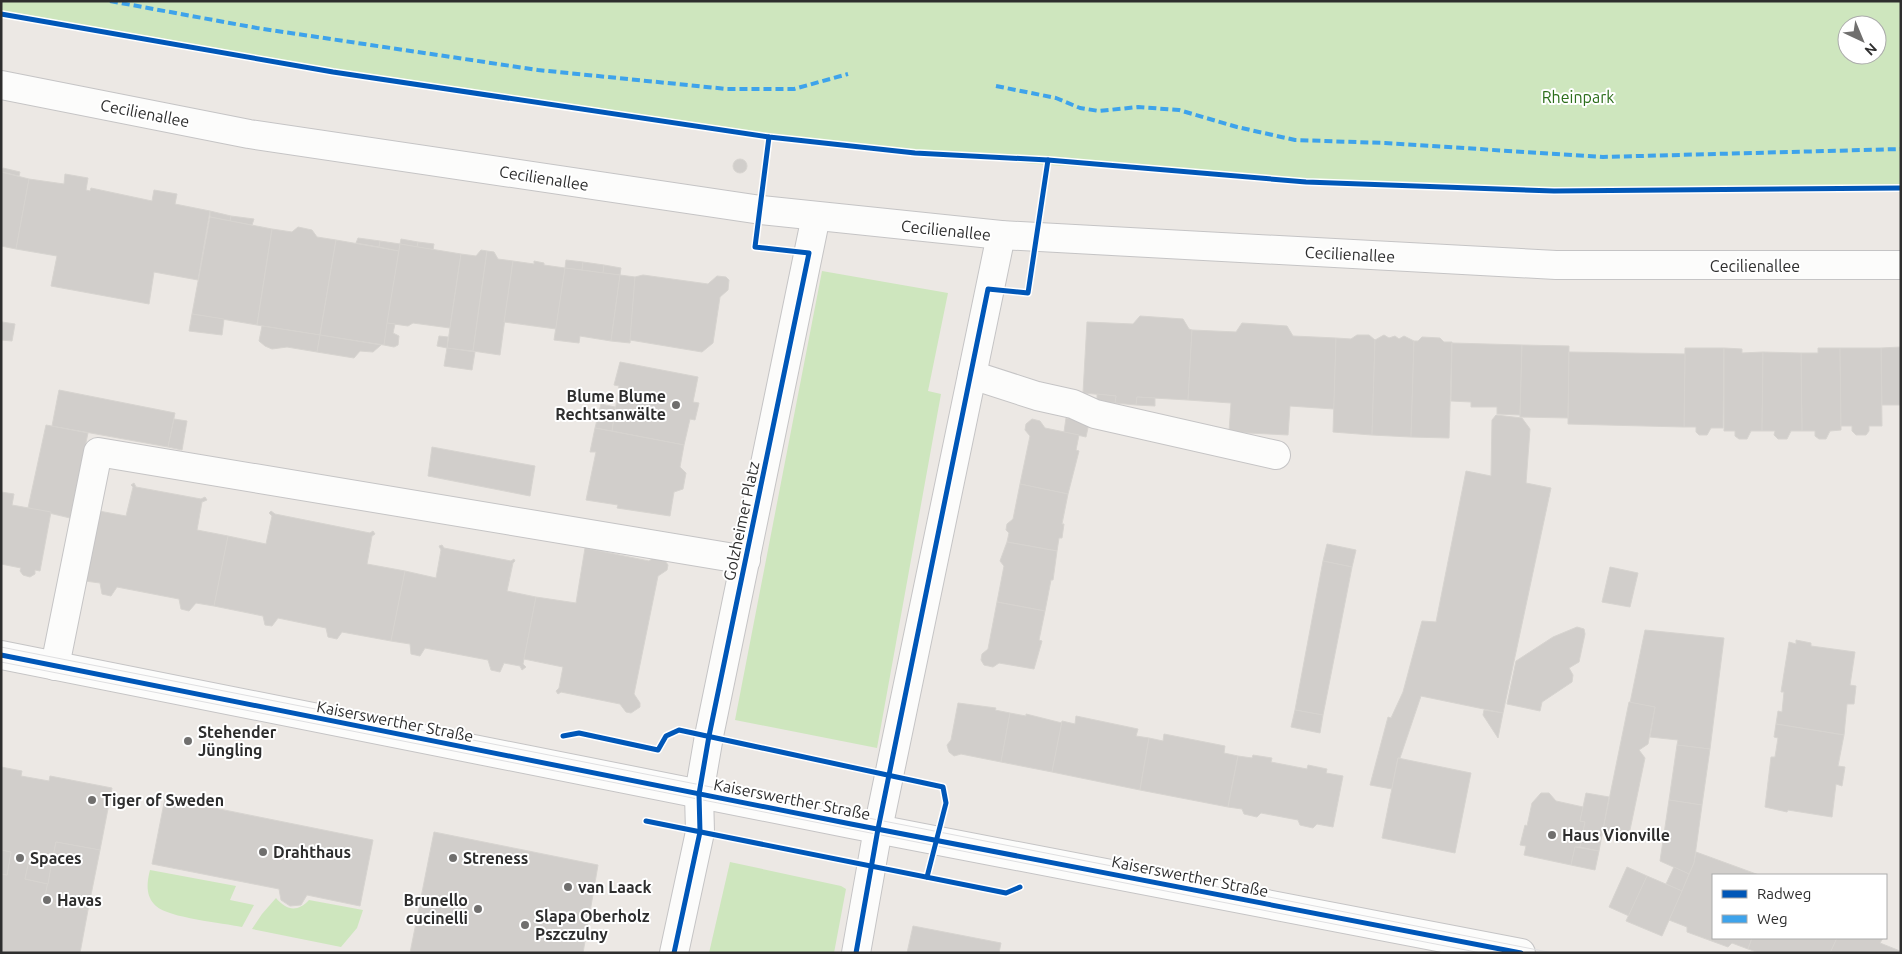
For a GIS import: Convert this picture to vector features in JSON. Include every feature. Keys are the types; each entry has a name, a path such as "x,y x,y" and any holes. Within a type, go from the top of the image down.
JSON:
{"street":[{"name":"Cecilienallee","path":"1,85 249,134 760,210 1001,235 1556,265 1901,265"},
{"name":"Golzheimer Platz","path":"674,953 700,832 699,794 816,216"},
{"path":"856,953 878,829 1001,235"},
{"path":"972,375 1037,396 1073,404 1095,414 1276,456"},
{"path":"55,666 98,452 746,560"},
{"name":"Kaiserswerther Straße","path":"1,655 699,794 1521,953"}],"green space":[{"name":"Rheinpark","path":"1,1 1901,1 1901,190 1552,193 1048,165 767,140 1,15"},
{"path":"822,271 948,293 928,391 941,394 877,748 735,720"},
{"path":"730,862 841,886 846,889 834,953 709,953"},
{"path":"150,870 236,886 230,900 254,905 242,927 172,914 156,906 150,898 148,884"},
{"path":"276,898 288,908 301,907 309,900 363,910 357,928 341,947 252,929"}],"building":[{"path":"740,159 745,161 747,166 745,171 740,173 735,171 733,166 735,161"},
{"path":"3,168 20,172 19,176 2,172"},
{"path":"1,172 29,179 16,249 1,246"},
{"path":"65,174 88,178 86,190 90,191 91,188 152,201 154,190 177,194 175,204 210,211 198,280 154,272 149,304 51,286 57,256 16,249 29,179 64,184"},
{"path":"210,211 231,216 230,221 210,217"},
{"path":"231,216 254,219 252,225 230,221"},
{"path":"210,217 272,229 257,325 192,314"},
{"path":"298,227 312,230 317,237 336,240 320,335 257,325 272,229 292,232"},
{"path":"358,238 380,241 379,247 356,243"},
{"path":"401,239 418,242 417,247 400,244"},
{"path":"336,240 399,251 384,345 320,335"},
{"path":"380,241 400,244 399,251 379,247"},
{"path":"418,242 434,244 433,250 417,247"},
{"path":"400,244 461,254 450,328 413,323 408,326 387,323"},
{"path":"481,250 487,251 473,351 447,348 461,254 476,256"},
{"path":"487,251 494,252 498,259 513,261 500,355 473,351"},
{"path":"566,260 583,262 582,270 565,268"},
{"path":"513,261 534,264 534,261 544,263 544,265 565,268 556,329 504,322"},
{"path":"583,262 604,265 603,273 582,270"},
{"path":"604,265 621,268 620,275 603,273"},
{"path":"565,268 620,275 611,341 580,336 579,343 554,340"},
{"path":"620,275 635,277 630,343 611,341"},
{"path":"643,275 708,284 717,276 726,277 729,280 728,290 720,297 713,343 702,352 630,340 635,277"},
{"path":"192,314 224,319 222,335 189,331"},
{"path":"1140,316 1183,319 1189,329 1192,330 1188,400 1137,397 1136,405 1115,403 1116,396 1083,393 1087,322 1133,324"},
{"path":"2,322 15,324 12,341 1,340"},
{"path":"387,323 395,324 393,333 399,336 398,345 394,347 384,345"},
{"path":"1242,323 1287,326 1293,336 1336,338 1334,409 1290,406 1288,435 1229,432 1231,403 1188,400 1192,330 1236,332"},
{"path":"262,326 320,335 317,352 287,347 272,349 265,346 259,341"},
{"path":"320,335 381,345 373,352 360,351 354,358 317,352"},
{"path":"1357,335 1369,335 1375,340 1372,435 1333,432 1336,338 1351,339"},
{"path":"1384,335 1389,338 1395,336 1399,339 1404,336 1414,341 1411,437 1372,435 1375,340"},
{"path":"439,336 448,337 447,348 437,346"},
{"path":"1422,337 1440,338 1444,342 1452,342 1449,438 1411,437 1414,341 1418,341"},
{"path":"1452,343 1522,345 1520,415 1497,414 1497,407 1471,407 1471,402 1451,401"},
{"path":"1522,345 1569,346 1568,418 1520,417"},
{"path":"1901,347 1901,405 1882,405 1881,348"},
{"path":"447,348 475,352 472,370 444,366"},
{"path":"1685,348 1724,348 1723,428 1711,428 1707,435 1699,435 1696,432 1696,427 1684,427"},
{"path":"1724,348 1742,349 1742,353 1763,352 1762,431 1751,431 1747,439 1739,439 1735,436 1735,431 1724,431"},
{"path":"1818,348 1840,348 1841,430 1830,431 1826,439 1819,439 1815,436 1815,431 1802,431 1801,353 1818,353"},
{"path":"1840,348 1881,348 1882,426 1869,426 1869,431 1866,435 1856,435 1852,431 1852,426 1841,426"},
{"path":"1569,352 1685,354 1684,427 1568,424"},
{"path":"1763,352 1801,353 1802,431 1791,431 1787,439 1778,439 1774,435 1775,431 1762,431"},
{"path":"620,362 698,377 693,402 699,403 695,420 690,419 684,445 612,431 619,386 614,385"},
{"path":"59,390 175,413 168,447 52,426"},
{"path":"1097,394 1116,396 1115,403 1097,402"},
{"path":"1137,397 1155,398 1155,406 1136,405"},
{"path":"601,404 615,407 612,431 595,428"},
{"path":"1496,415 1522,418 1530,429 1526,483 1551,488 1503,713 1421,696 1400,758 1398,758 1392,789 1370,785 1388,717 1391,718 1403,692 1422,621 1436,622 1466,471 1491,476 1492,420"},
{"path":"1066,418 1089,423 1086,437 1064,432"},
{"path":"174,419 187,421 182,450 168,447"},
{"path":"1032,419 1040,421 1045,428 1079,435 1076,450 1079,451 1068,494 1020,484 1030,436 1025,430 1026,424"},
{"path":"46,425 88,433 70,518 28,508"},
{"path":"595,428 684,445 680,467 686,473 683,489 674,492 670,516 617,508 618,505 586,500 596,452 590,452"},
{"path":"432,447 535,466 530,496 428,476"},
{"path":"134,483 136,487 201,499 205,497 207,500 202,502 197,530 228,536 214,606 196,603 189,611 181,609 179,599 117,587 111,596 102,594 100,583 85,581 99,511 126,516 133,487 131,485"},
{"path":"1020,484 1068,494 1062,524 1064,524 1062,538 1059,538 1057,551 1007,542 1009,533 1006,530 1007,524 1013,519"},
{"path":"1,492 14,494 12,505 51,512 40,571 35,570 35,574 30,577 23,575 20,571 21,568 1,564"},
{"path":"271,511 275,514 370,533 373,531 375,534 372,536 367,564 405,571 391,641 342,632 337,639 328,637 326,628 278,618 272,626 265,625 263,616 214,606 228,536 266,544 272,516 269,513"},
{"path":"1007,542 1057,551 1053,580 1051,580 1045,611 997,602 1004,566 1000,561"},
{"path":"1327,544 1356,550 1352,567 1323,561"},
{"path":"442,545 444,548 511,561 514,559 507,591 536,597 523,664 526,667 522,670 520,666 504,663 500,672 491,670 488,660 425,648 420,656 411,654 410,644 391,641 405,571 436,578 441,550 439,546"},
{"path":"588,546 590,549 649,561 661,555 668,565 667,570 658,576 634,694 640,703 640,707 631,713 626,712 620,704 561,692 558,694 556,691 559,688 563,667 524,659 536,597 576,603 585,548"},
{"path":"1323,561 1352,567 1323,715 1295,710"},
{"path":"1610,567 1638,573 1630,607 1602,602"},
{"path":"997,602 1045,611 1039,640 1042,641 1034,669 999,663 993,667 984,665 981,660 982,654 988,649"},
{"path":"1577,627 1584,629 1585,634 1579,662 1569,668 1573,675 1572,682 1542,702 1540,711 1507,704 1516,661 1553,637"},
{"path":"1645,630 1724,638 1710,749 1677,745 1678,740 1650,737 1655,707 1630,703"},
{"path":"1796,640 1811,643 1811,646 1855,652 1850,685 1856,686 1854,704 1847,704 1844,735 1776,724 1778,711 1782,712 1784,692 1781,692 1789,642 1796,644"},
{"path":"1629,702 1655,707 1648,744 1639,750 1645,758 1630,830 1618,838 1602,834"},
{"path":"958,703 996,708 995,710 1010,713 1001,762 961,754 954,756 949,752 947,745 951,740"},
{"path":"1295,710 1323,715 1320,733 1291,727"},
{"path":"1484,710 1503,713 1498,738 1483,715"},
{"path":"1010,713 1026,716 1026,714 1062,723 1052,772 1001,762"},
{"path":"1076,716 1138,729 1136,736 1149,738 1140,790 1052,772 1062,721 1075,724"},
{"path":"1776,724 1844,735 1838,766 1845,767 1842,786 1836,784 1832,817 1788,810 1787,812 1765,807 1771,757 1775,757 1778,738 1774,737"},
{"path":"1164,734 1225,746 1224,753 1238,756 1228,807 1140,790 1149,738 1163,741"},
{"path":"1677,745 1710,749 1702,805 1669,800"},
{"path":"1253,755 1272,758 1271,762 1307,769 1308,765 1327,769 1326,773 1343,776 1333,827 1317,824 1313,828 1300,825 1298,820 1261,813 1257,817 1244,814 1242,809 1228,807 1238,756 1252,758"},
{"path":"1398,758 1471,773 1455,853 1382,838"},
{"name":"Spaces","path":"1,767 22,771 21,776 49,781 50,776 112,788 100,850 56,842 52,860 30,856 25,879 48,884 44,901 88,910 80,953 1,952 1,874 7,875 11,852 1,850"},
{"name":"Haus Vionville","path":"1541,793 1549,793 1556,801 1583,807 1580,821 1585,822 1580,847 1575,847 1571,865 1524,855 1526,846 1520,845 1525,825 1527,826 1532,803"},
{"path":"1586,793 1609,797 1599,851 1580,847 1585,822 1580,821"},
{"name":"Drahthaus","path":"165,798 373,840 360,906 307,895 301,905 290,906 281,900 279,889 152,864"},
{"path":"1669,800 1702,805 1694,863 1689,874 1660,861"},
{"path":"434,832 598,865 583,953 410,953"},
{"path":"56,842 100,850 88,910 44,901"},
{"path":"1575,847 1599,851 1595,870 1571,865"},
{"path":"1,850 11,852 7,875 1,874"},
{"path":"1696,852 1756,874 1712,874 1712,939 1752,939 1748,949 1732,943 1728,947 1687,932 1687,927 1669,920 1694,863"},
{"path":"30,856 52,860 48,884 25,879"},
{"path":"1627,867 1647,876 1629,916 1609,907"},
{"path":"1674,867 1689,874 1682,891 1666,884"},
{"path":"1647,876 1682,891 1662,936 1626,921"},
{"path":"913,926 1001,943 999,953 907,953"},
{"path":"1752,939 1837,939 1830,953 1759,953 1748,949"},
{"path":"1837,939 1882,939 1880,943 1900,951 1830,953"}],"tram line":[{"path":"1,647 1553,953"},
{"path":"1,662 1481,953"}],"marked path":[{"path":"110,1 257,28 538,70 727,89 794,89 848,74"},
{"path":"996,86 1056,98 1080,108 1099,111 1138,107 1179,110 1237,127 1295,140 1385,143 1603,157 1901,149"}],"cycle path":[{"path":"1,14 333,72 769,137 915,153 1048,160 1306,182 1554,191 1901,188"},
{"path":"674,953 700,832 699,794 709,736 809,253 755,247 769,137"},
{"path":"856,953 878,829 988,289 1028,293 1048,160"},
{"path":"1,655 851,824 1521,953"},
{"path":"563,736 579,733 658,750 666,736 679,730 943,787 946,803 927,877"},
{"path":"646,821 1006,893 1020,887"}],"place":[{"name":"Blume Blume Rechtsanwälte","path":"676,405"},
{"name":"Stehender Jüngling","path":"188,741"},
{"name":"Tiger of Sweden","path":"92,800"},
{"name":"Haus Vionville","path":"1552,835"},
{"name":"Drahthaus","path":"263,852"},
{"name":"Spaces","path":"20,858"},
{"name":"Streness","path":"453,858"},
{"name":"van Laack","path":"568,887"},
{"name":"Havas","path":"47,900"},
{"name":"Brunello cucinelli","path":"478,909"},
{"name":"Slapa Oberholz Pszczulny","path":"525,925"}]}
